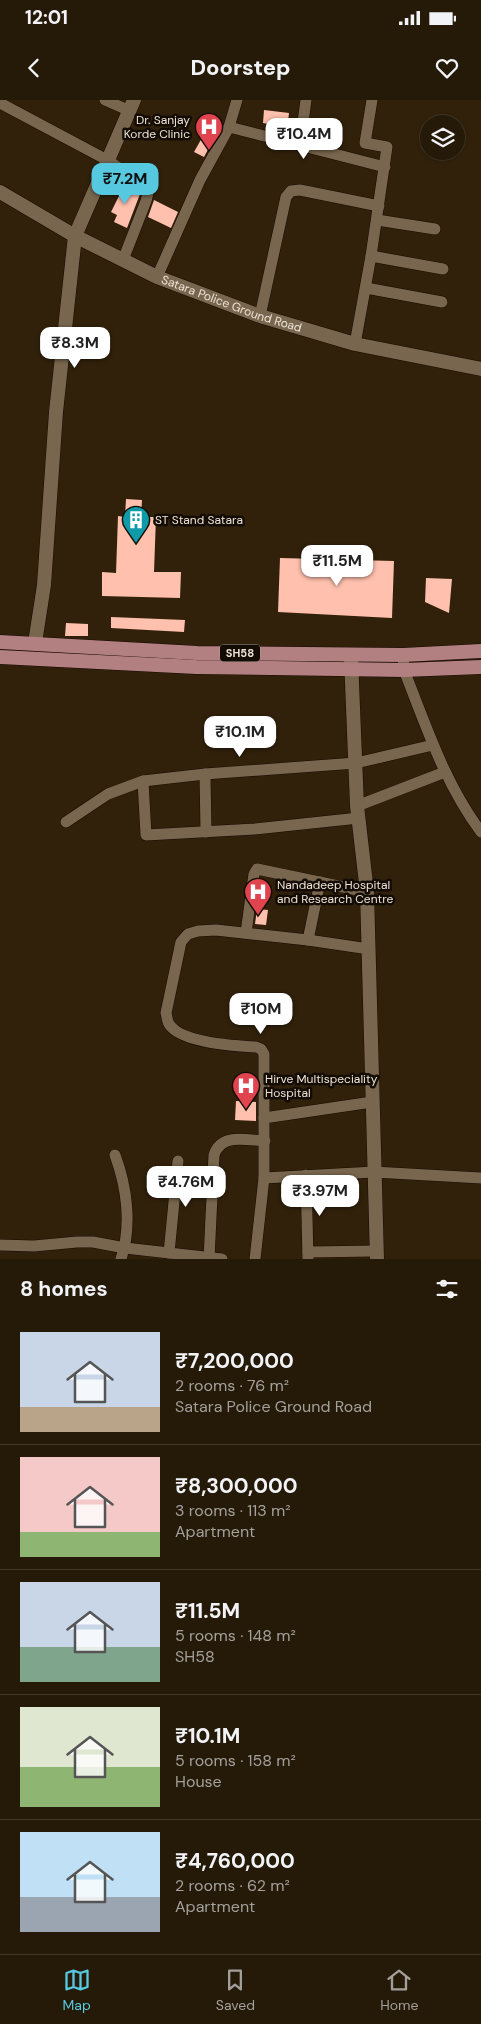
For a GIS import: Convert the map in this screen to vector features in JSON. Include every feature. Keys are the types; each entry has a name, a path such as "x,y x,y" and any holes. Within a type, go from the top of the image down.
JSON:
{"main road":[{"path":"35,643 44,585 56,412 75,236 132,105"},
{"name":"Satara Police Ground Road","path":"0,192 75,236 157,277 260,316 355,344 481,369"},
{"name":"SH58","path":"0,642 197,653 403,656 481,651"},
{"path":"350,654 358,812 367,892 377,1255"},
{"name":"SH58","path":"0,657 196,667 351,670 481,667"}],"street":[{"path":"105,100 132,105"},
{"path":"157,277 200,180 229,127 237,100"},
{"path":"300,145 306,100"},
{"path":"355,344 366,288 387,147 365,143 372,100"},
{"path":"0,103 109,161 141,182 148,193 123,260"},
{"path":"229,127 385,167"},
{"path":"260,316 286,197 291,190 300,190 379,206"},
{"path":"377,220 435,229"},
{"path":"371,256 443,269"},
{"path":"366,288 442,302"},
{"path":"403,656 404,670 433,745 445,772 470,818 481,832"},
{"path":"66,822 108,794 143,781 205,774 356,763 433,745"},
{"path":"143,781 146,835 317,824 358,812 445,772"},
{"path":"205,774 206,832"},
{"path":"246,933 254,874 257,869 367,892"},
{"path":"308,940 320,882"},
{"path":"255,1259 264,1178 264,1054 261,1049 256,1047 210,1042 193,1038 177,1031 169,1024 166,1012 181,942 188,934 198,930 216,930 368,949"},
{"path":"264,1118 372,1102"},
{"path":"209,1258 214,1155 217,1146 224,1140 264,1140"},
{"path":"115,1155 126,1193 123,1254"},
{"path":"169,1253 178,1161"},
{"path":"264,1178 374,1172 481,1178"},
{"path":"306,1175 308,1256 377,1255"},
{"path":"0,1246 92,1242 123,1254 169,1253 222,1259"}],"building":[{"path":"264,110 289,113 287,130 267,128 268,124 263,123"},
{"path":"203,136 212,142 204,157 194,152"},
{"path":"121,183 140,194 127,228 114,222 117,215 111,212 120,194 117,192"},
{"path":"154,200 178,212 171,228 148,217"},
{"name":"ST Stand Satara","path":"126,499 142,500 141,517 156,517 154,572 181,572 180,598 102,596 102,572 116,573 118,516 125,517"},
{"path":"280,558 394,561 392,618 278,612"},
{"path":"426,578 452,579 449,613 425,602"},
{"path":"111,617 185,620 184,632 111,628"},
{"path":"66,623 88,624 88,636 65,636"},
{"path":"257,909 268,910 266,925 255,924"},
{"path":"236,1101 256,1102 256,1121 235,1120"}],"place":[{"name":"Dr. Sanjay Korde Clinic","path":"209,151"},
{"name":"ST Stand Satara","path":"136,544"},
{"name":"Nandadeep Hospital and Research Centre","path":"258,916"},
{"name":"Hirve Multispeciality Hospital","path":"246,1110"}]}
